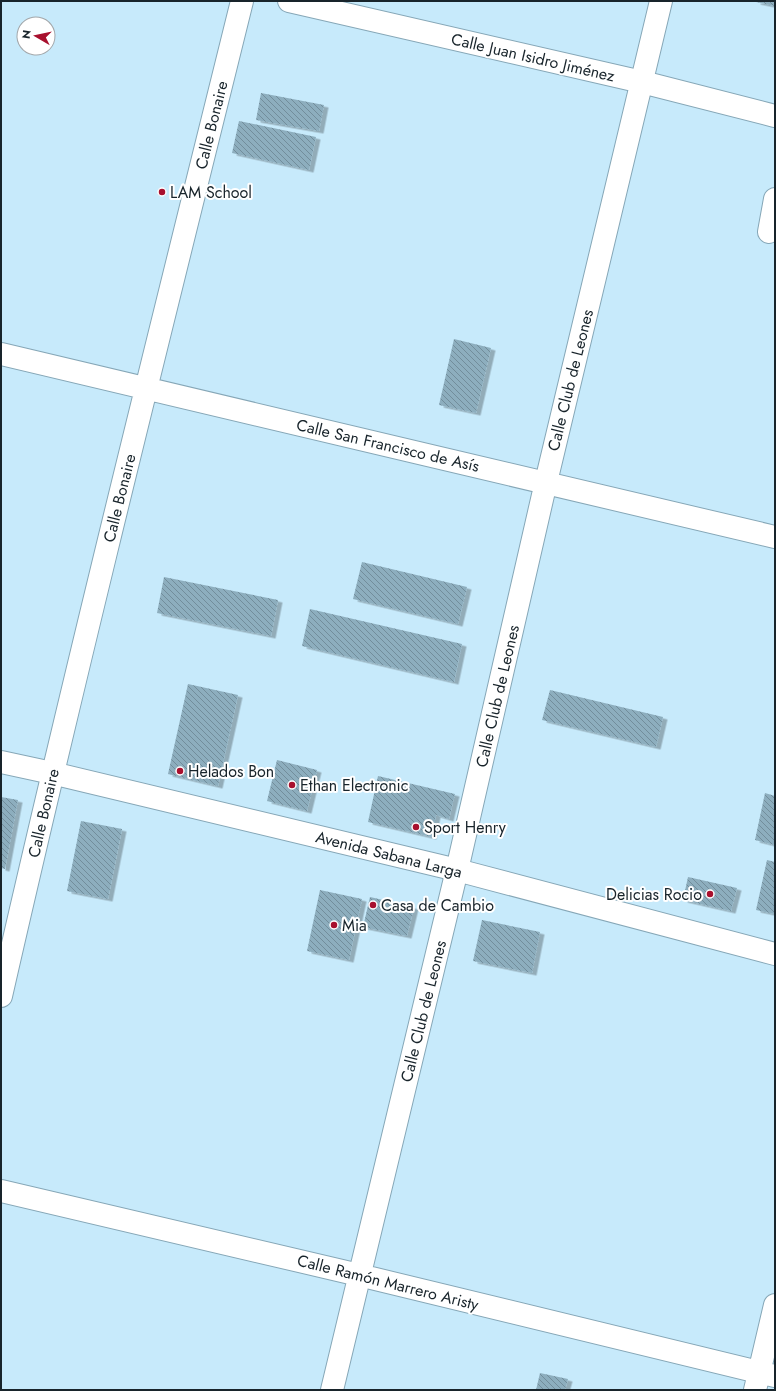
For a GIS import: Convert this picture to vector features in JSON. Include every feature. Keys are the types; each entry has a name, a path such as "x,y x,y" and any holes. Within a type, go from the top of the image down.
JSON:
{"street":[{"name":"Calle Bonaire","path":"1,996 52,773 145,389 242,1"},
{"name":"Calle Juan Isidro Jiménez","path":"289,1 642,82 775,116"},
{"name":"Calle Club de Leones","path":"332,1390 457,870 546,482 661,1"},
{"path":"769,232 775,199"},
{"name":"Calle San Francisco de Asís","path":"1,354 775,537"},
{"name":"Avenida Sabana Larga","path":"1,762 457,870 775,954"},
{"name":"Calle Ramón Marrero Aristy","path":"1,1191 359,1275 763,1379"},
{"path":"763,1379 775,1305"}],"building":[{"path":"775,1 775,6 756,2"},
{"path":"261,93 324,105 319,131 256,120"},
{"path":"239,121 316,137 309,170 232,153"},
{"path":"454,339 491,348 476,413 439,405"},
{"path":"362,562 467,587 458,624 353,599"},
{"path":"164,577 278,600 271,636 157,613"},
{"path":"310,609 462,644 454,682 302,646"},
{"path":"188,684 238,695 218,786 168,774"},
{"path":"550,690 663,717 656,747 542,720"},
{"name":"Ethan Electronic","path":"277,760 317,770 307,811 267,801"},
{"path":"378,776 455,794 449,819 436,815 432,837 368,822"},
{"path":"765,793 775,796 775,845 755,840"},
{"path":"1,797 18,800 5,869 1,868"},
{"path":"81,821 122,829 108,899 67,891"},
{"path":"767,860 775,862 775,914 756,910"},
{"name":"Delicias Rocio","path":"688,877 737,888 731,911 683,900"},
{"name":"Mia","path":"320,890 362,899 349,960 307,951"},
{"path":"370,897 414,907 407,936 363,927"},
{"path":"482,920 540,932 532,973 473,961"},
{"path":"540,1373 568,1379 565,1390 536,1390"}],"place":[{"name":"LAM School","path":"162,192"},
{"name":"Helados Bon","path":"180,771"},
{"name":"Ethan Electronic","path":"292,785"},
{"name":"Sport Henry","path":"416,827"},
{"name":"Delicias Rocio","path":"710,894"},
{"name":"Casa de Cambio","path":"373,905"},
{"name":"Mia","path":"334,925"}]}
